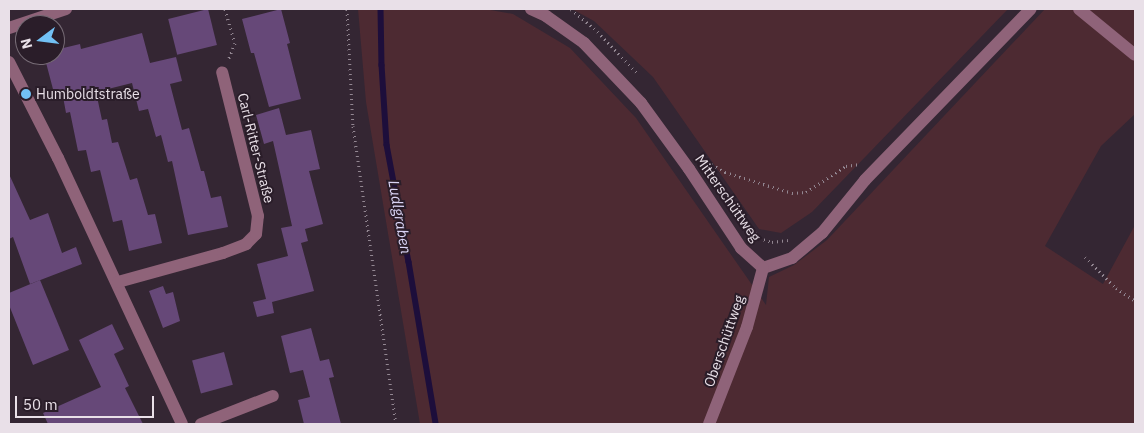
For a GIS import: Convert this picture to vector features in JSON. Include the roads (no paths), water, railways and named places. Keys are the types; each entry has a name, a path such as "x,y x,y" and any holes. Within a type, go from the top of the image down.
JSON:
{"street":[{"path":"9,28 66,9"},
{"name":"Mitterschüttweg","path":"531,9 546,16 584,43 641,104 689,169 741,248 763,268"},
{"path":"763,268 792,258 822,233 865,180 1031,9"},
{"path":"1079,9 1135,55"},
{"path":"9,62 118,282 182,424"},
{"name":"Carl-Ritter-Straße","path":"118,282 223,253 246,244 256,234 258,216 222,72"},
{"name":"Oberschüttweg","path":"709,424 748,327 763,268"},
{"path":"201,424 273,396"}],"waterway":[{"name":"Ludlgraben","path":"381,9 387,145 436,424"}],"place":[{"name":"Humboldtstraße","path":"26,94"}]}
